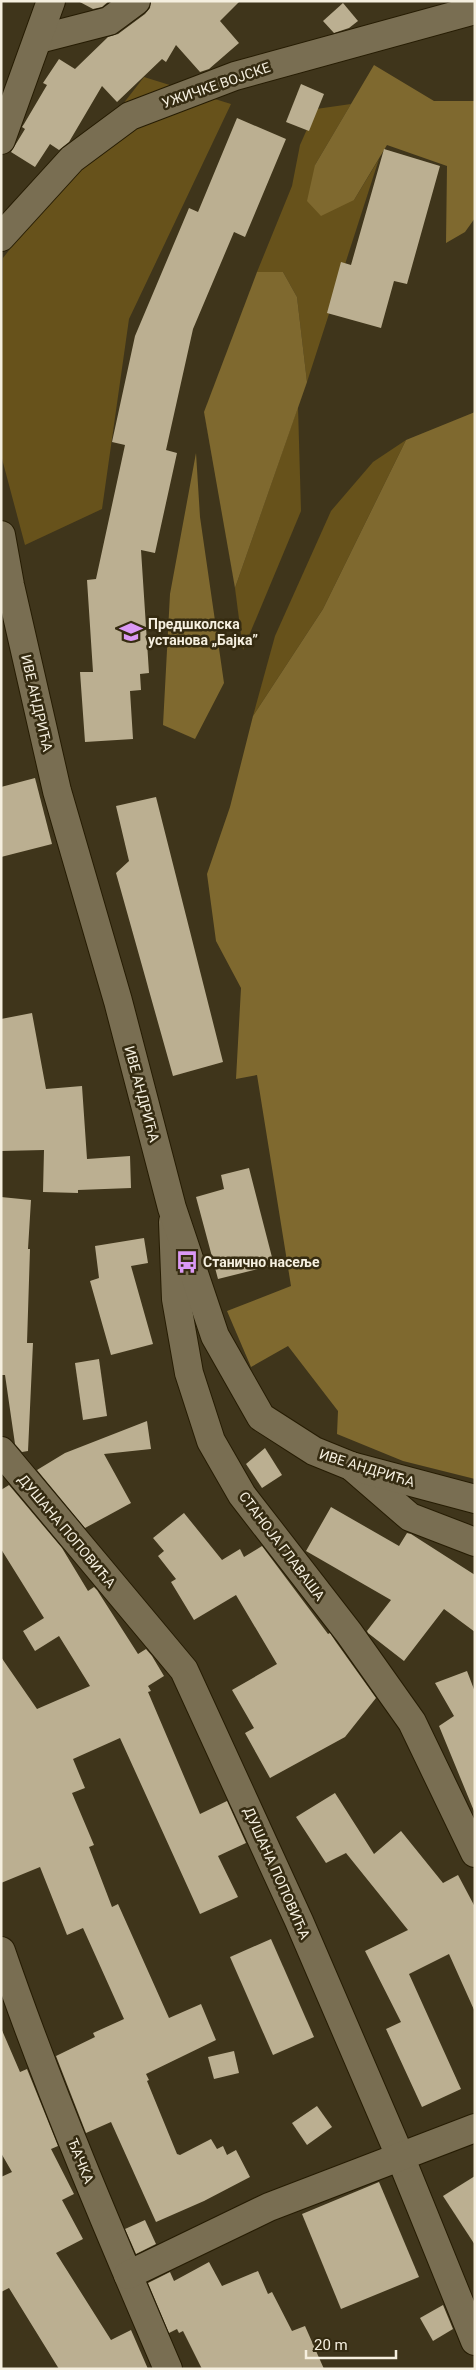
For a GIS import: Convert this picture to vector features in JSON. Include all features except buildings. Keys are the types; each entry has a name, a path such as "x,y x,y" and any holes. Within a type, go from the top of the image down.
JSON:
{"street":[{"path":"1,140 39,39 51,1"},
{"path":"39,39 109,22 136,1"},
{"name":"УЖИЧКЕ ВОЈСКЕ","path":"1,237 72,159 130,116 235,76 475,10"},
{"name":"ИВЕ АНДРИЋА","path":"1,535 10,585 57,792 118,1001 172,1208 215,1336 260,1418 314,1451 351,1466 475,1499"},
{"name":"СТАНОЈА ГЛАВАША","path":"172,1208 178,1308 189,1373 211,1441 242,1496 348,1633 412,1722 475,1854"},
{"name":"ДУШАНА ПОПОВИЋА","path":"1,1451 184,1670 299,1921 400,2156 475,2341"},
{"path":"351,1466 410,1517 475,1542"},
{"name":"ЂАЧКА","path":"1,1951 30,2034 168,2369"},
{"path":"128,2275 269,2207 475,2128"}],"shaded area":[{"path":"374,65 434,101 475,101 475,218 465,232 446,243 447,166 387,145 354,200 321,216 307,201 315,165"},
{"path":"144,77 231,104 129,319 102,509 25,545 1,455 3,258"},
{"path":"351,104 315,165 354,200 379,159 307,382 297,297 283,272 257,272 292,186 300,145 316,109"},
{"path":"257,272 283,272 297,297 307,382 235,588 204,412"},
{"path":"298,407 301,511 243,650 235,588"},
{"path":"475,412 475,1479 403,1461 337,1434 338,1411 288,1346 251,1367 227,1311 291,1286 257,1075 236,1079 241,988 216,941 207,874 230,807 253,716 323,609 406,440"},
{"path":"406,440 323,609 253,716 275,636 331,511 373,462"},
{"path":"196,453 200,517 224,683 195,739 163,725 170,594"}],"place":[{"name":"Предшколска установа „Бајка”","path":"131,632"},
{"name":"Станично насеље","path":"187,1262"}]}
